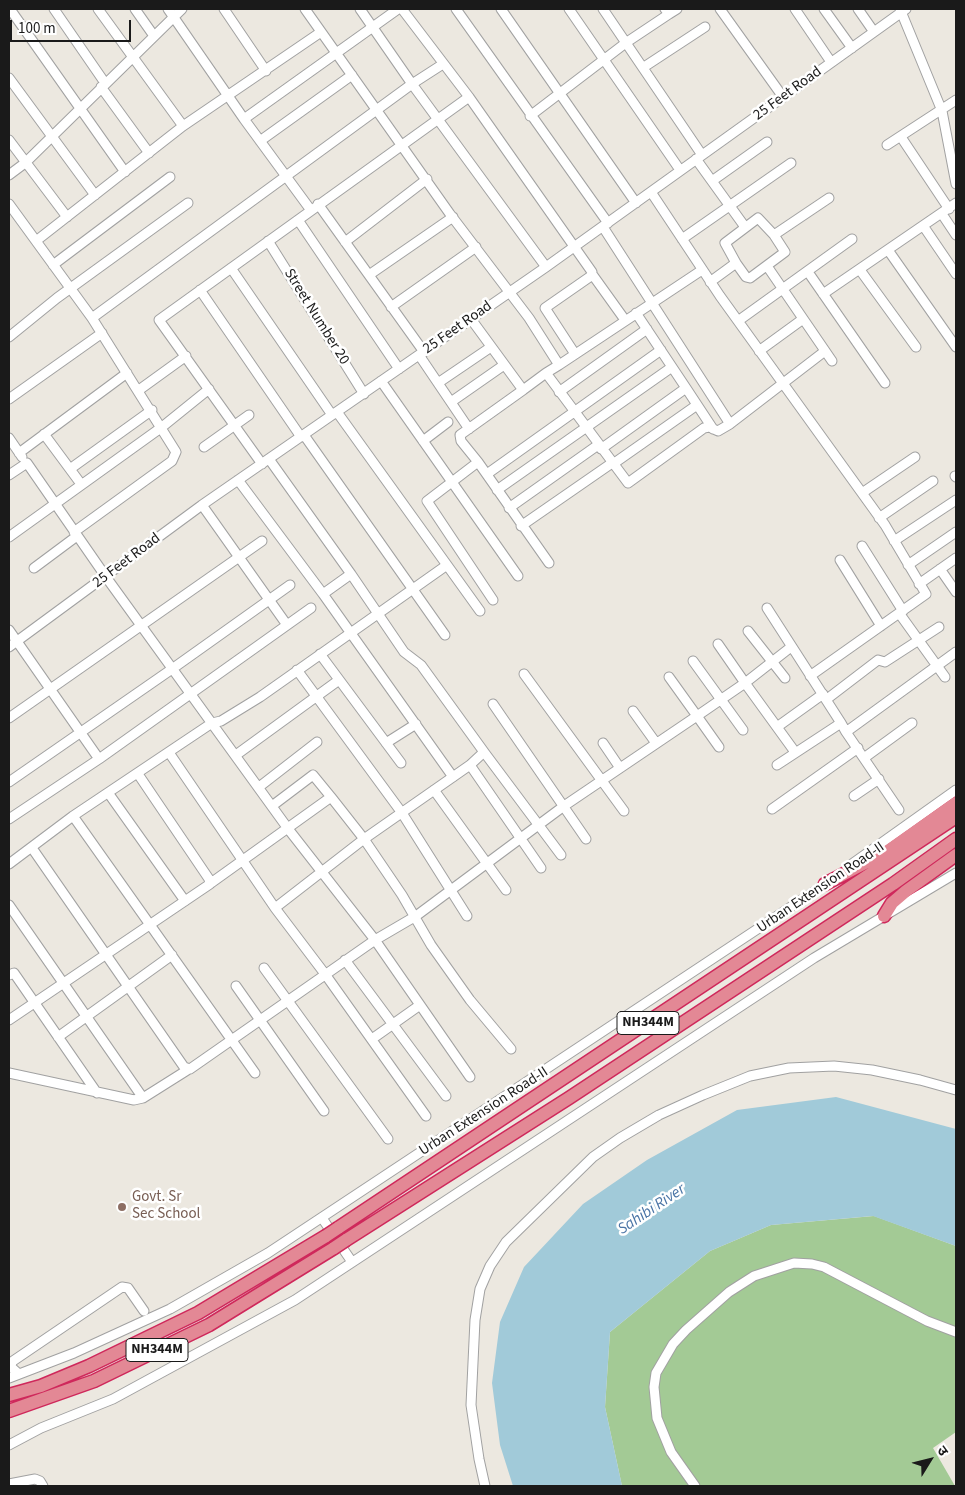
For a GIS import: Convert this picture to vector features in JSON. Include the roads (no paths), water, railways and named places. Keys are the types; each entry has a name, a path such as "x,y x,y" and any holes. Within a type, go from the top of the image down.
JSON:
{"highway":[{"path":"825,884 888,851 956,803"},
{"name":"Urban Extension Road-II","path":"9,1395 41,1386 89,1366 190,1318 293,1258 956,817"},
{"name":"NH344M","path":"9,1411 94,1381 209,1325 297,1272 586,1087 893,884 956,839"},
{"path":"884,916 892,903 906,891 956,855"}],"street":[{"path":"10,9 125,172"},
{"path":"54,9 149,153"},
{"path":"98,9 183,126"},
{"path":"135,9 154,36"},
{"path":"9,175 25,163 79,108 133,58 154,36 171,13 182,9"},
{"path":"224,9 266,71"},
{"path":"305,9 403,144 453,217 510,292 559,365"},
{"path":"360,9 412,84 546,267"},
{"path":"244,119 398,9"},
{"path":"402,9 469,97 625,320"},
{"path":"456,9 606,225 651,303 730,424"},
{"path":"501,9 636,203"},
{"path":"569,9 680,170"},
{"path":"603,9 644,67 712,181 746,227"},
{"path":"530,116 667,12 677,9"},
{"path":"720,9 783,97"},
{"path":"795,9 831,62"},
{"path":"824,9 852,48"},
{"path":"858,9 874,32"},
{"path":"903,10 942,111 956,184"},
{"name":"25 Feet Road","path":"9,648 202,505 575,247 903,10"},
{"path":"171,13 286,177 345,242 369,275 469,428"},
{"path":"644,67 705,27"},
{"path":"36,241 183,126 321,32"},
{"path":"92,318 377,109 443,64"},
{"path":"260,141 352,75"},
{"path":"9,78 95,195"},
{"path":"469,97 314,206 298,220 158,320 235,425 265,461 351,574 404,652 421,666 561,855"},
{"path":"887,145 942,111 956,100"},
{"path":"901,136 949,209 956,235"},
{"path":"9,140 67,217"},
{"path":"712,181 767,142"},
{"path":"682,239 791,163"},
{"path":"53,265 170,177"},
{"path":"345,242 427,179"},
{"path":"650,192 738,322 862,493 926,594 810,676"},
{"path":"774,235 829,198"},
{"path":"9,336 57,298 188,203"},
{"path":"9,204 92,318 152,410 176,452 172,460 34,568"},
{"path":"823,294 949,209"},
{"path":"369,275 453,217"},
{"path":"759,218 774,235 785,252 748,278 736,263 725,243 759,218"},
{"path":"298,220 399,369"},
{"path":"924,227 956,274"},
{"path":"738,322 852,239"},
{"name":"Street Number 20","path":"268,241 364,394"},
{"path":"391,307 476,247"},
{"path":"888,250 956,347"},
{"path":"710,282 736,263"},
{"path":"767,266 832,361"},
{"path":"231,268 334,414 480,611"},
{"path":"549,562 521,526 460,437 469,428 546,373 702,270"},
{"path":"860,270 916,347"},
{"path":"808,272 885,384"},
{"path":"576,354 545,308 592,274"},
{"path":"200,290 302,436 446,635"},
{"path":"636,313 697,405 713,428 718,431 730,424 825,351"},
{"path":"471,319 523,390"},
{"path":"759,351 803,319"},
{"path":"559,392 647,330"},
{"path":"9,399 102,333"},
{"path":"438,383 491,347"},
{"path":"487,474 575,414 661,350"},
{"path":"139,390 186,356"},
{"path":"451,402 504,365"},
{"path":"497,490 672,367"},
{"path":"19,453 98,397 127,372"},
{"path":"546,373 626,482 630,482 704,428 713,428"},
{"path":"381,381 423,440 450,483 518,576"},
{"path":"509,508 686,388"},
{"path":"9,537 162,427 210,389"},
{"path":"521,526 697,405"},
{"path":"70,469 152,410"},
{"path":"204,447 249,415"},
{"path":"423,440 448,422"},
{"path":"44,434 81,484"},
{"path":"9,438 106,577 289,830 375,940 470,1077"},
{"path":"862,493 915,457"},
{"path":"478,462 429,499 427,504 493,600"},
{"path":"9,475 27,463"},
{"path":"238,480 323,594 453,777"},
{"path":"879,518 933,481"},
{"path":"894,541 956,500"},
{"path":"202,505 238,558 287,624"},
{"path":"908,565 929,553 956,532"},
{"path":"9,718 52,690 262,541"},
{"path":"862,546 901,612 945,677"},
{"path":"920,584 956,558"},
{"path":"840,560 881,626"},
{"path":"9,864 73,816 170,754 212,723 229,716 379,614 447,565"},
{"path":"940,569 956,592"},
{"path":"323,594 351,574"},
{"path":"9,782 290,585"},
{"path":"9,819 99,759 311,608"},
{"path":"767,608 810,676 825,696 846,732 899,810"},
{"path":"777,727 878,660 885,662 939,627"},
{"path":"9,630 82,732 99,759"},
{"path":"748,631 785,678"},
{"path":"718,644 795,752"},
{"path":"9,1072 130,1100 143,1098 189,1069 375,940 416,916 564,806 721,700 791,647"},
{"path":"846,732 956,652"},
{"path":"320,654 400,763"},
{"path":"694,661 742,730"},
{"path":"297,670 402,813 467,916"},
{"path":"524,674 624,811"},
{"path":"669,677 718,746"},
{"path":"236,755 339,680"},
{"path":"493,704 586,839"},
{"path":"633,711 656,743"},
{"path":"777,765 841,723"},
{"path":"864,758 912,723"},
{"path":"386,744 416,724"},
{"path":"259,787 317,742"},
{"path":"603,743 620,768"},
{"path":"772,808 858,748"},
{"path":"274,908 364,839 470,765 484,752"},
{"path":"170,754 274,908 325,974 426,1116"},
{"path":"470,765 541,868"},
{"path":"138,774 211,883"},
{"path":"272,806 313,774 364,839 416,916 442,960 511,1049"},
{"path":"854,796 879,779"},
{"path":"434,790 506,890"},
{"path":"9,1378 74,1354 170,1309 268,1253 825,884 956,790"},
{"path":"109,794 185,901"},
{"path":"9,1020 289,830 331,797"},
{"path":"73,816 255,1073"},
{"path":"32,848 184,1067 189,1069"},
{"path":"9,1445 41,1428 113,1399 296,1300 814,958 956,873"},
{"path":"9,906 143,1098"},
{"path":"58,1037 172,955"},
{"path":"345,960 446,1096"},
{"path":"264,968 388,1139"},
{"path":"9,974 14,973 97,1093"},
{"path":"236,986 258,1020 324,1111"},
{"path":"372,1039 420,1005"},
{"path":"485,1486 471,1405 476,1312 480,1289 490,1266 506,1242 593,1157 620,1138 660,1115 703,1094 750,1076 789,1068 834,1066 872,1070 956,1090"},
{"path":"322,1218 352,1262"},
{"path":"695,1486 671,1452 657,1418 654,1387 656,1373 673,1344 686,1330 730,1292 754,1276 794,1263 824,1267 927,1321 956,1332"},
{"path":"19,1374 10,1366 13,1361 122,1287 128,1288 144,1311"},
{"path":"9,1484 35,1479 40,1481 43,1486"}],"water":[{"name":"Sahibi River","path":"836,1097 956,1129 956,1246 873,1216 771,1225 710,1251 610,1332 605,1407 622,1486 513,1486 500,1445 492,1383 500,1322 524,1267 583,1204 647,1160 737,1110"}],"place":[{"name":"Govt. Sr Sec School","path":"122,1207"}]}
